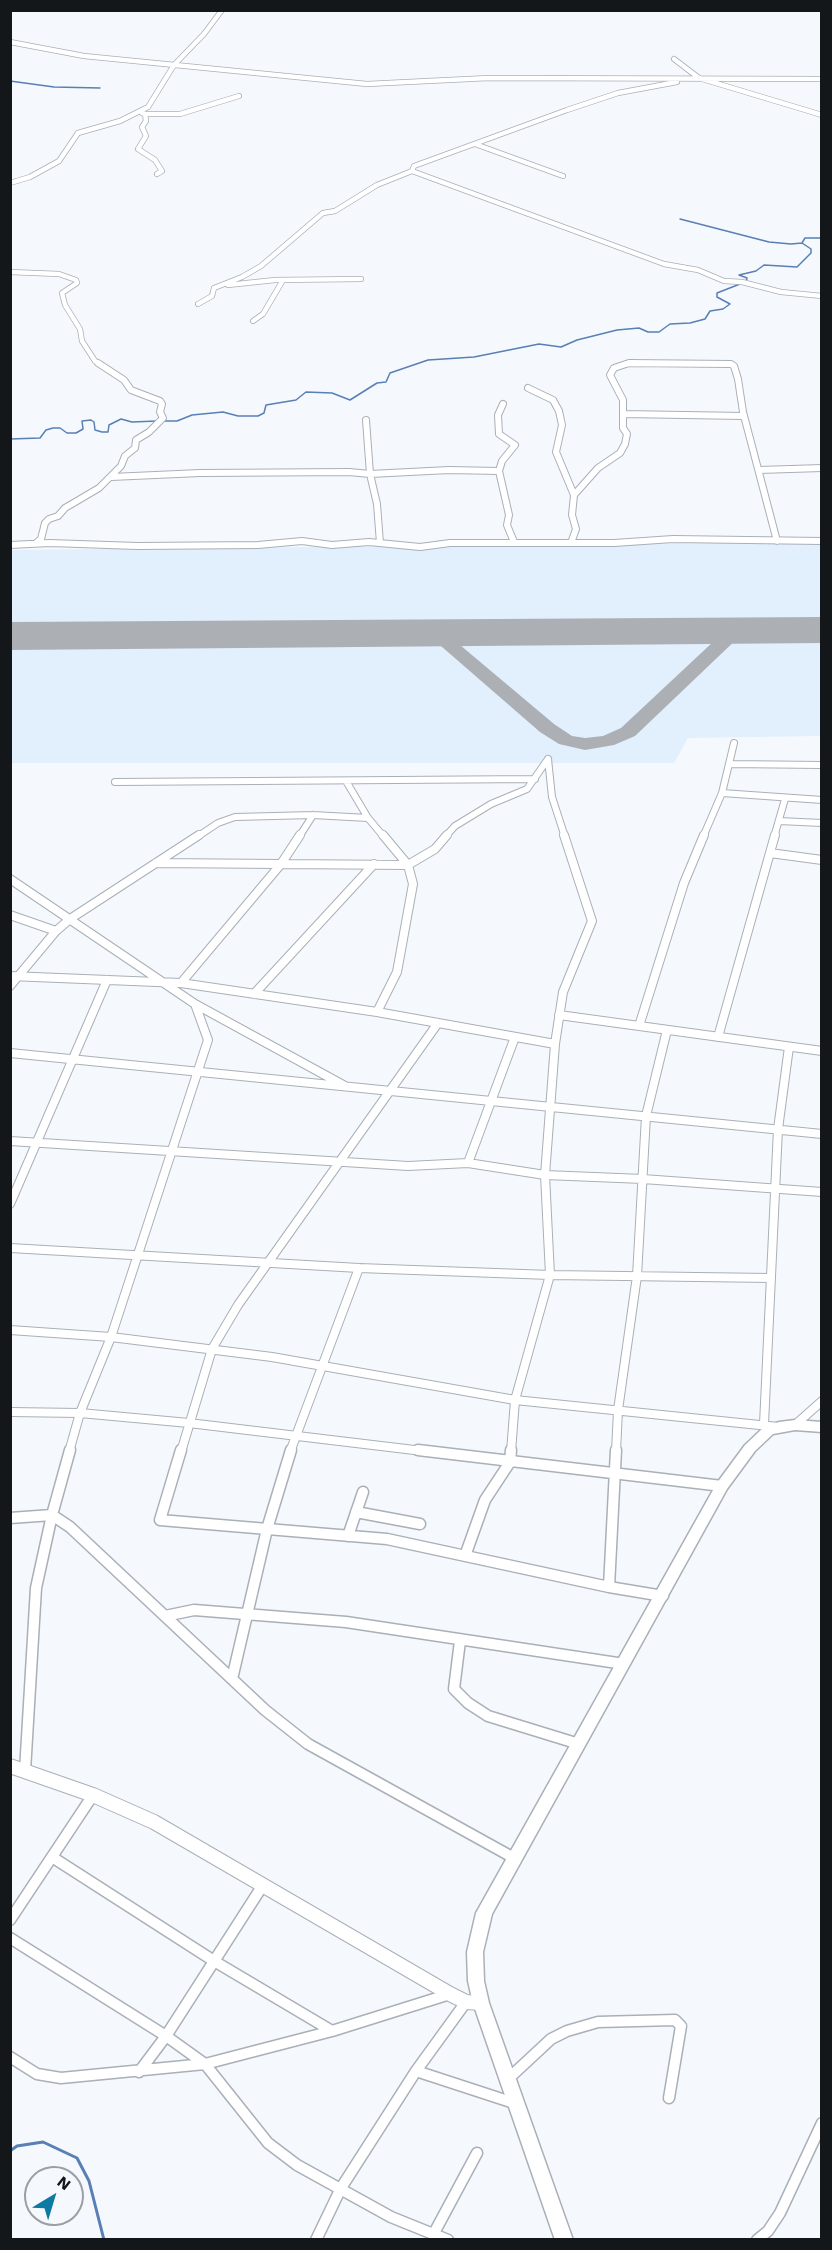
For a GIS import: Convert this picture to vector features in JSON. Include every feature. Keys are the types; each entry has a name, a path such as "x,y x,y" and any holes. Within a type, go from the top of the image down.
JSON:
{"main road":[{"path":"564,2240 507,2080 473,2002 476,1981 475,1952 484,1913 663,1596 722,1486 758,1439 779,1425 822,1427"}],"street":[{"path":"142,113 174,64 204,34 222,10"},
{"path":"10,42 84,56 174,64 265,76 367,84 489,78 822,78"},
{"path":"674,59 699,78 822,115"},
{"path":"198,304 212,296 214,288 242,277 261,266 323,213 335,211 377,185 412,171 414,166 507,130 618,93 699,78"},
{"path":"10,183 30,177 59,161 78,133 142,113 180,114 239,96"},
{"path":"142,113 146,121 142,127 146,136 138,149 155,160 162,171 157,174"},
{"path":"475,144 563,177"},
{"path":"412,171 664,264 698,270 724,281 744,282 790,293 822,296"},
{"path":"10,272 59,274 76,279 77,283 62,293 65,305 80,329 82,341 95,361 124,380 131,390 160,401 162,404 159,411 163,418 149,432 136,440 135,448 125,456 121,466 94,491 64,508 58,516 48,519 42,539 36,543"},
{"path":"221,286 283,280 361,279"},
{"path":"253,321 263,314 283,280"},
{"path":"573,495 598,468 620,453 623,448 627,434 623,428 624,414 621,397 610,375 619,365 721,362 734,366 744,416 777,541"},
{"path":"528,388 553,400 559,411 562,425 556,452 573,495 572,515 576,529 571,543"},
{"path":"503,404 498,415 499,434 515,445 502,461 499,471 509,515 507,525 514,542"},
{"path":"624,414 744,416"},
{"path":"366,420 370,474 377,504 381,543"},
{"path":"759,470 822,468"},
{"path":"111,477 218,472 370,474 449,470 499,471"},
{"path":"10,545 36,543 193,546 258,545 302,541 332,545 381,543 420,547 450,543 645,542 673,539 822,541"},
{"path":"639,1026 684,883 722,793 734,743"},
{"path":"156,863 408,865 435,849 455,826 491,804 527,789 548,759 552,797 592,921 563,993 555,1044 545,1175 550,1275 515,1400 510,1462 485,1500 465,1556"},
{"path":"729,764 822,765"},
{"path":"115,782 536,779"},
{"path":"346,781 369,818 408,865 412,884 397,972 377,1012"},
{"path":"722,793 822,800"},
{"path":"718,1037 785,799"},
{"path":"10,986 56,931 70,919 218,823 235,817 313,815 369,818"},
{"path":"181,983 281,864 313,815"},
{"path":"779,821 822,823"},
{"path":"770,853 822,860"},
{"path":"254,994 374,864"},
{"path":"10,879 195,1004 259,1041 350,1088"},
{"path":"10,915 56,931"},
{"path":"10,976 181,983 377,1012 555,1044"},
{"path":"10,1204 107,980"},
{"path":"25,1771 36,1588 52,1515 80,1413 111,1337 208,1040 195,1004"},
{"path":"559,1014 822,1052"},
{"path":"438,1023 238,1305 212,1349 160,1520 387,1539 609,1587 663,1596"},
{"path":"609,1587 618,1410 637,1276 646,1116 667,1030"},
{"path":"468,1163 515,1037"},
{"path":"779,1425 771,1278 778,1129 789,1047"},
{"path":"10,1053 822,1134"},
{"path":"10,1141 408,1166 468,1163 545,1175 643,1179 822,1192"},
{"path":"10,1248 359,1268 550,1275 771,1278"},
{"path":"232,1679 267,1529 321,1365 359,1268"},
{"path":"10,1330 111,1337 212,1349 321,1365 515,1400 779,1425 822,1401"},
{"path":"10,1412 80,1413 189,1423 722,1486"},
{"path":"348,1536 363,1492"},
{"path":"356,1512 420,1524"},
{"path":"10,1518 52,1515 70,1527 265,1710 308,1744 514,1858"},
{"path":"165,1616 194,1610 248,1612 346,1622 624,1664"},
{"path":"460,1641 454,1689 468,1703 488,1716 579,1744"},
{"path":"10,1766 93,1795 154,1822 450,1994 473,2002 416,2072 341,2188 316,2240"},
{"path":"10,1920 93,1795"},
{"path":"52,1857 214,1961 332,2031"},
{"path":"139,2072 166,2036 263,1885"},
{"path":"10,1938 166,2036 205,2064 268,2143 297,2165 392,2217 448,2240"},
{"path":"10,2057 37,2074 61,2079 205,2064 332,2031 450,1994"},
{"path":"507,2080 551,2039 567,2031 598,2022 630,2019 675,2020 681,2026 669,2098"},
{"path":"416,2072 515,2103"},
{"path":"757,2240 768,2231 780,2213 822,2123"},
{"path":"433,2235 477,2153"}],"shaded area":[{"path":"821,542 821,736 688,738 674,763 11,763 10,550"}],"waterway":[{"path":"10,81 54,87 100,88"},
{"path":"680,219 769,242 802,243"},
{"path":"802,243 805,238 822,238"},
{"path":"746,282 747,278 739,275 756,271 764,265 797,267 811,253 811,249 802,243"},
{"path":"163,421 177,421 192,415 223,412 238,416 258,416 264,413 266,405 296,400 306,392 332,393 350,400 377,383 386,382 390,373 428,360 474,357 539,344 561,347 577,340 617,330 639,328 648,332 659,332 670,324 690,323 705,319 710,311 723,309 730,304 717,297 717,293 740,284"},
{"path":"10,439 40,438 46,430 53,428 60,428 67,433 76,433 83,429 82,421 91,420 94,422 95,430 102,432 108,432 109,425 121,419 132,422 157,421"},
{"path":"10,2151 17,2146 43,2142 77,2158 89,2181 104,2240"}],"taxiway":[{"path":"435,633 547,728 566,740 585,744 607,741 628,732 735,631"}],"runway":[{"path":"10,636 822,630"}]}
